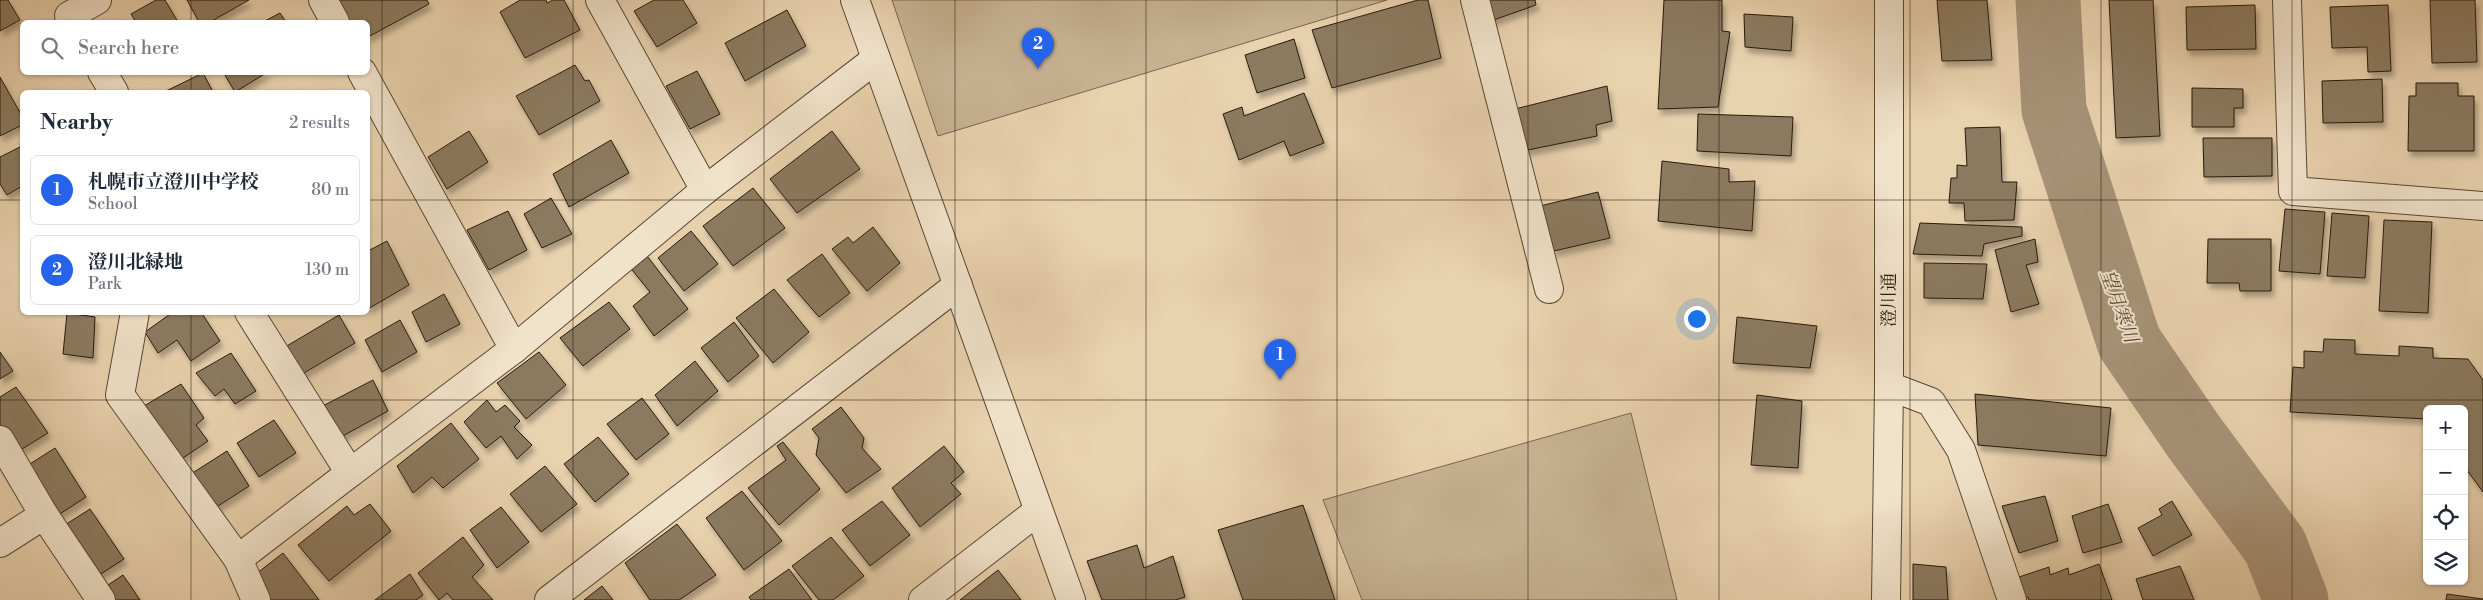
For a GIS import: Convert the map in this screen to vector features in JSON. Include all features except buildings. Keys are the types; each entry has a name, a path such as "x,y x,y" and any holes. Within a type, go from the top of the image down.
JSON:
{"street":[{"path":"67,13 97,0"},
{"path":"323,0 334,20"},
{"path":"600,0 705,190"},
{"path":"855,0 1071,600"},
{"path":"1475,0 1548,289"},
{"name":"澄川通","path":"1886,600 1889,386 1888,0"},
{"path":"2287,0 2293,191 2483,206"},
{"path":"238,559 514,349 705,190 876,59"},
{"path":"104,75 113,90"},
{"path":"364,75 514,349"},
{"path":"548,600 958,285"},
{"path":"134,315 120,395 238,559 256,600"},
{"path":"251,315 350,473"},
{"path":"1889,386 1931,402 1961,450 2012,600"},
{"path":"0,440 44,515 101,600"},
{"path":"923,600 1038,511"},
{"path":"0,543 44,515"}],"shaded area":[{"path":"892,0 1387,0 938,136"},
{"path":"1631,413 1677,600 1362,600 1323,500"}],"waterway":[{"name":"望月寒川","path":"2048,0 2054,110 2129,342 2194,437 2275,546 2296,600"}],"place":[{"name":"澄川北緑地","path":"1038,69"},
{"name":"札幌市立澄川中学校","path":"1280,380"}]}
